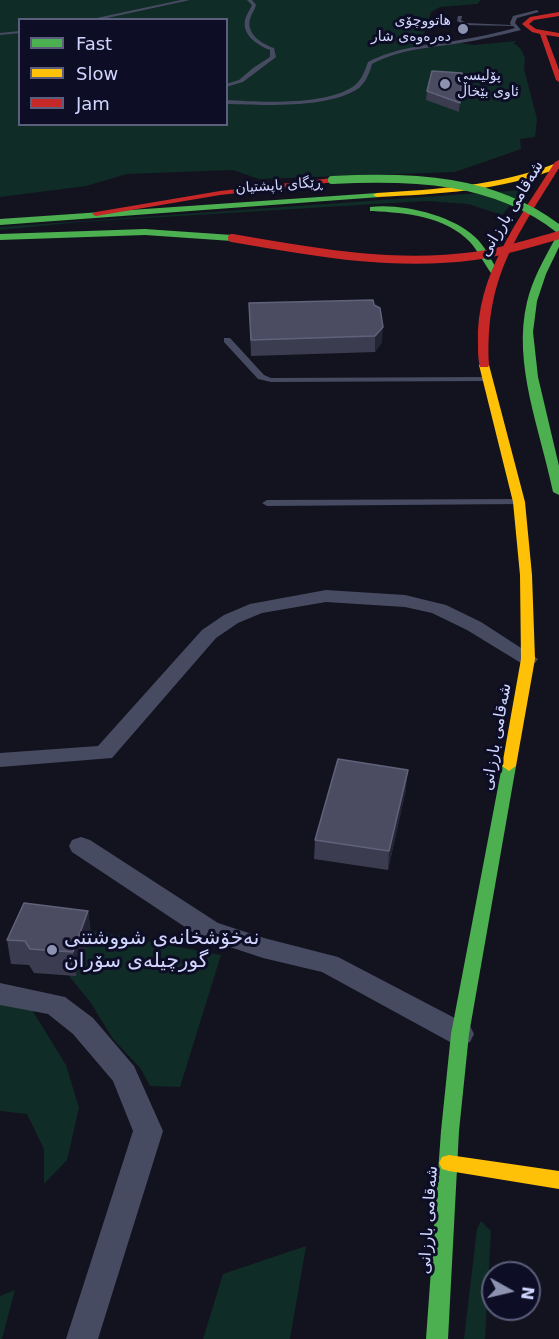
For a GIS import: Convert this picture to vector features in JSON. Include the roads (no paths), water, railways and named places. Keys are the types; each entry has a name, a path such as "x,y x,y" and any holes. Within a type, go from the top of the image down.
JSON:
{"main road":[{"path":"536,7 559,9"},
{"path":"536,7 559,14"},
{"path":"536,7 525,22 526,27 559,36"},
{"path":"539,32 559,80"},
{"name":"ڕێگای باپشتیان","path":"0,222 492,187 524,179 558,164"},
{"name":"شەقامی بارزانی","path":"436,1339 460,1034 528,659 526,575 519,502 486,379 481,336 486,299 494,271 558,164"},
{"path":"96,214 220,193 332,180 381,177 446,182 518,202 553,220 559,229"},
{"name":"ڕێگای باپشتیان","path":"0,236 146,221 381,209 431,218 460,230 471,239 494,271"},
{"path":"0,236 136,231 191,232 331,256 401,262 443,262 489,254 559,237"},
{"path":"559,237 533,290 528,332 528,360 547,433 559,492"},
{"path":"449,1163 559,1180"}],"street":[{"path":"0,760 104,753 208,634 231,619 267,606 326,596 405,601 439,609 528,659"},
{"path":"81,846 209,930 263,948 328,964 460,1034"},
{"path":"0,994 55,1005 83,1026 124,1074 148,1131 82,1339"}],"lane":[{"path":"99,18 188,0"},
{"path":"228,85 243,81 251,71 269,62 273,57 272,49 257,42 248,29 248,17 254,5 249,0"},
{"path":"517,28 512,23 515,17 536,7"},
{"path":"460,17 461,23 465,24 539,32"},
{"path":"228,102 309,100 338,94 357,86 365,78 370,63 387,56 419,47 468,40 517,28"},
{"path":"0,34 18,32"},
{"path":"227,340 261,377 271,380 486,379"},
{"path":"267,503 519,502"}],"place":[{"name":"هاتووچۆی دەرەوەی شار","path":"463,29"},
{"name":"پۆلیسی ئاوی بێخاڵ","path":"445,84"},
{"name":"نەخۆشخانەی شووشتنی گورچیلەی سۆران","path":"52,950"}]}
